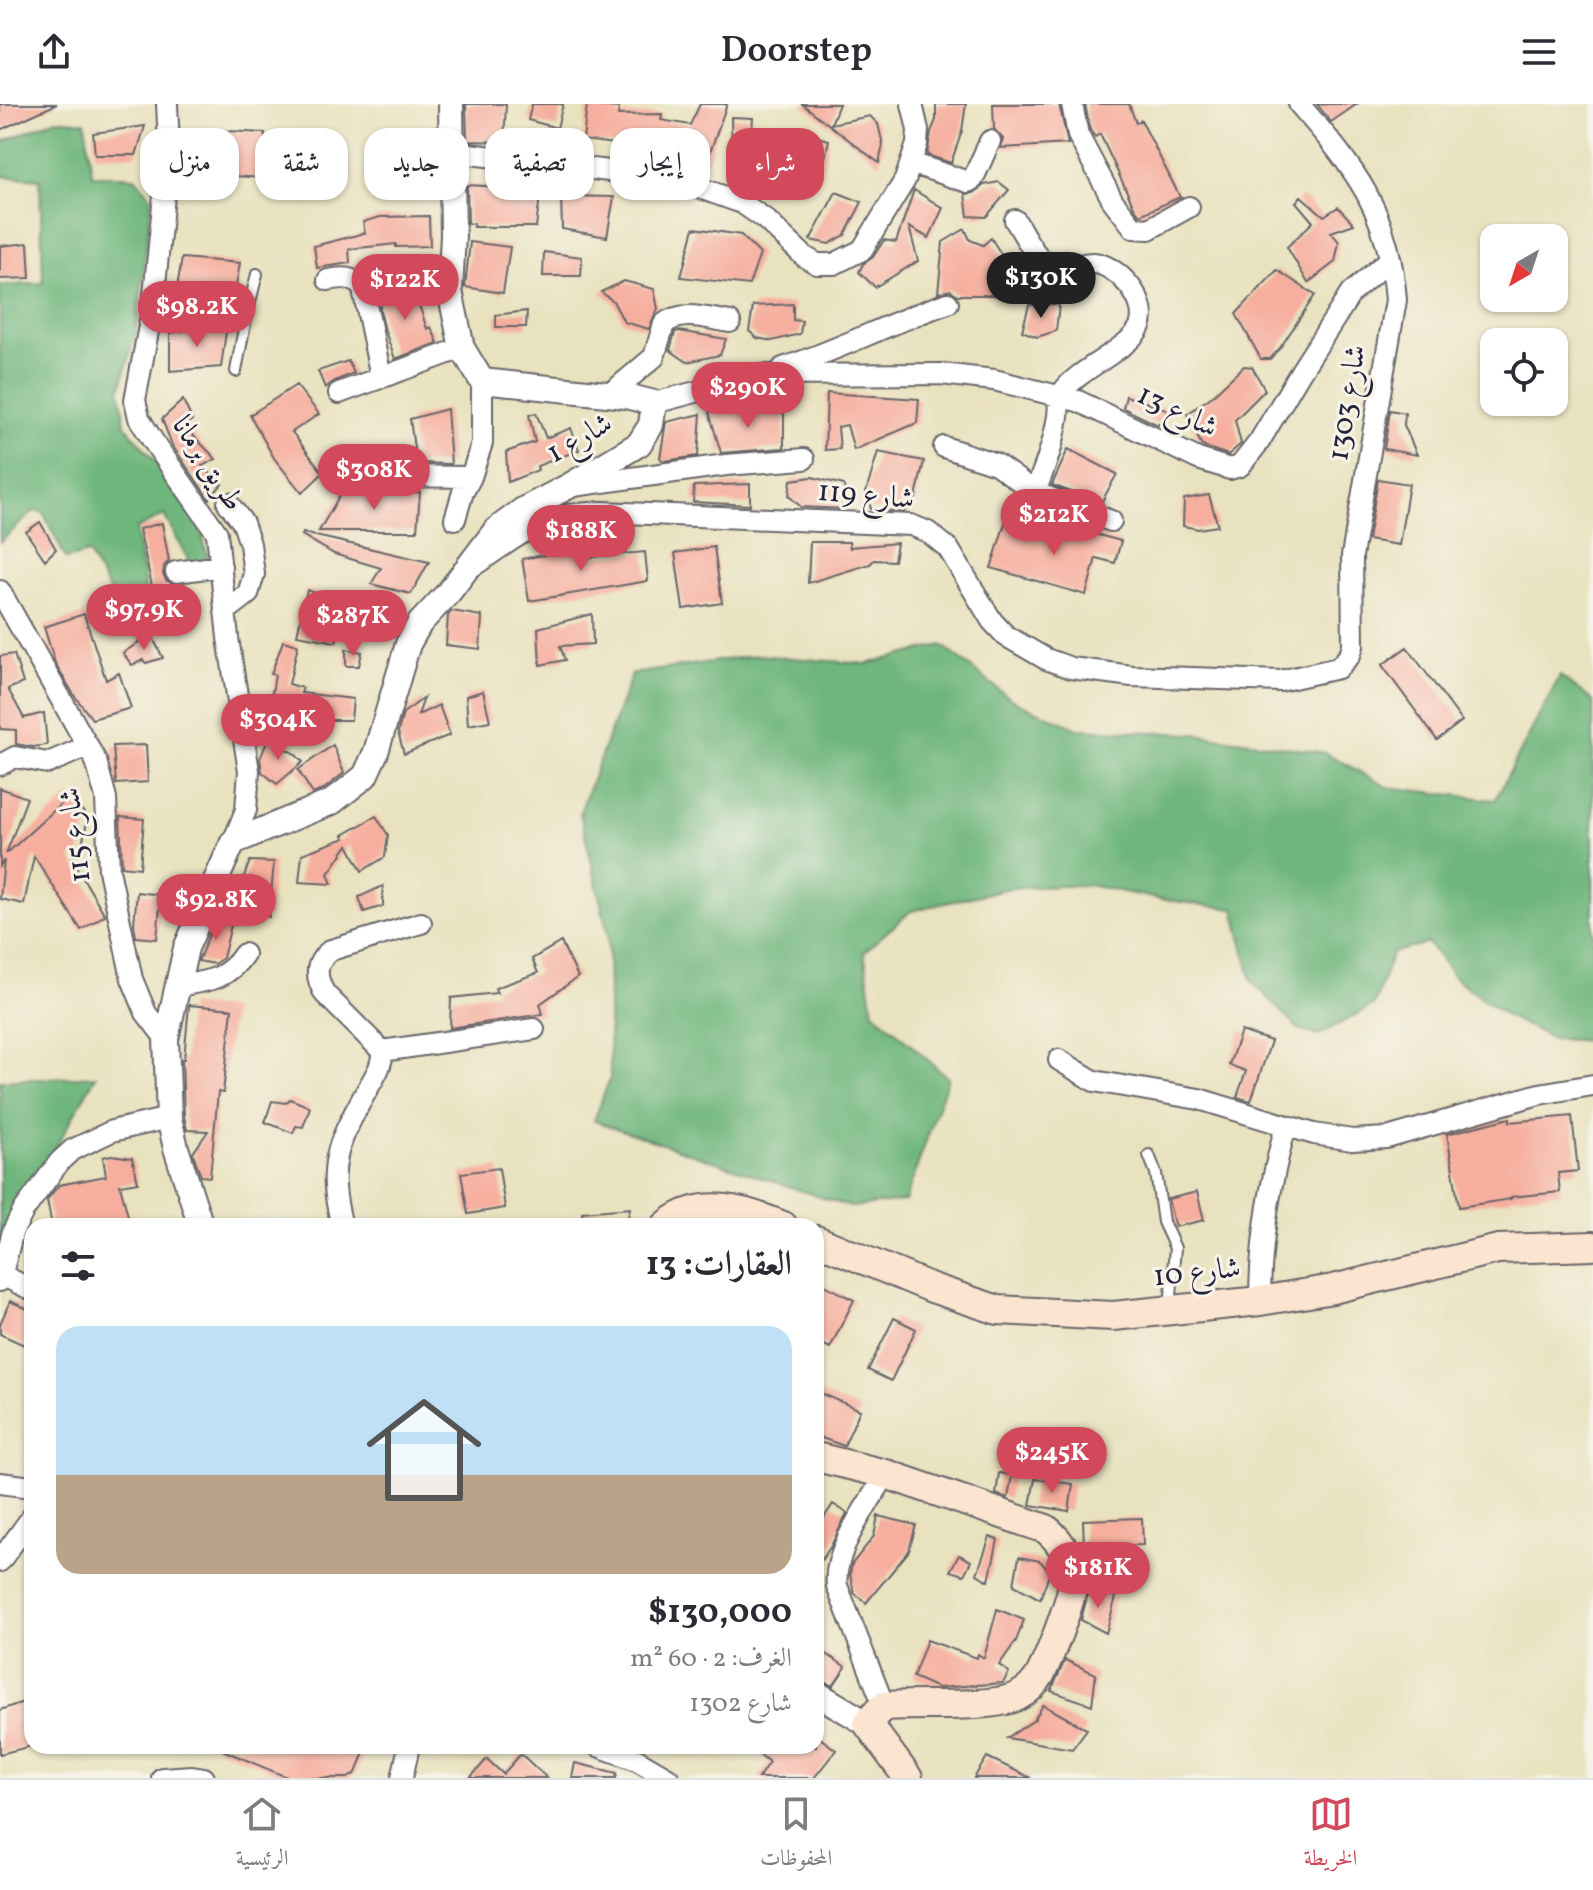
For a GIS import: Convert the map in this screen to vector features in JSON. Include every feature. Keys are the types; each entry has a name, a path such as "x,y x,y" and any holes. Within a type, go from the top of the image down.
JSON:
{"main road":[{"path":"679,1218 696,1208 729,1209 758,1218"},
{"name":"شارع 10","path":"824,1243 932,1288 998,1310 1113,1316 1260,1301 1333,1289 1498,1249 1593,1246"},
{"path":"824,1459 886,1474 1046,1529 1065,1551 1073,1582 1069,1599 1040,1674 1030,1689 1016,1698 992,1703 876,1715 908,1778"}],"street":[{"name":"طريق برمانا","path":"167,104 169,145 153,305 135,400 139,418 217,533 228,638 249,771 246,810 186,948 166,1039 169,1118 198,1218"},
{"path":"451,104 452,128"},
{"path":"469,154 675,179 742,203 765,219 805,257 817,264 834,264 862,250 890,207 911,163 918,130 912,104"},
{"path":"1072,104 1078,135 1113,201 1134,228 1149,229 1189,207"},
{"path":"1299,104 1338,149 1372,200 1382,224 1390,259"},
{"path":"911,163 968,182 973,179 990,141"},
{"path":"453,200 450,291 462,348 482,381 482,443 455,519"},
{"path":"1015,220 1040,258 1050,267 1094,263 1106,266 1118,274 1141,304 1140,327 1060,394 1054,443 1035,492"},
{"name":"شارع 13","path":"654,403 760,375 941,374 994,380 1060,394 1216,466 1230,469 1240,466 1259,442 1336,314 1358,287 1390,259"},
{"name":"شارع 1303","path":"1352,556 1396,300 1390,259"},
{"path":"328,280 349,278 358,282 363,289 381,377"},
{"path":"760,375 823,355 881,328 948,303"},
{"path":"609,395 654,357 668,320 694,316 730,322"},
{"path":"339,393 462,348"},
{"name":"شارع 1","path":"233,842 332,802 365,776 376,752 408,644 420,623 496,530 523,510 639,444 651,425 654,403 482,381"},
{"path":"944,447 996,464 1035,492 1111,521"},
{"path":"569,486 726,465 804,459"},
{"path":"391,476 471,477"},
{"path":"226,611 248,594 254,574 250,544 243,523 228,503"},
{"name":"شارع 119","path":"464,572 514,537 541,524 564,516 602,512 911,525 928,532 948,548 992,621 1006,636 1046,659 1071,668 1132,676 1280,681 1338,668 1350,655 1353,636 1352,556"},
{"path":"176,572 221,566"},
{"name":"شارع 115","path":"0,591 88,746 103,780 107,861 132,979 146,1013 166,1039"},
{"path":"0,765 15,757 48,763 88,746"},
{"path":"382,1051 325,994 318,983 318,968 331,950 421,923"},
{"path":"177,986 223,976 235,968 244,954"},
{"path":"382,1051 534,1029"},
{"path":"340,1218 334,1185 334,1164 339,1143 380,1066 382,1051"},
{"path":"1059,1060 1094,1081 1199,1099 1314,1134 1352,1140 1387,1138 1539,1094 1593,1085"},
{"path":"24,1287 1,1278 13,1231 24,1210 60,1161 72,1150 112,1131 169,1118"},
{"path":"1260,1301 1260,1266 1273,1172 1286,1126"},
{"path":"876,1715 837,1586 835,1570 843,1549 886,1474"},
{"path":"0,1483 24,1486"},
{"path":"0,1561 24,1528"},
{"path":"824,1696 876,1715"},
{"path":"402,1778 407,1754"},
{"path":"620,1754 668,1778"},
{"path":"162,1778 204,1778"}],"lane":[{"path":"236,371 257,274"},
{"path":"153,305 246,318"},
{"path":"1149,1155 1156,1173 1163,1222 1175,1248 1169,1310"}],"green space":[{"path":"56,119 85,122 92,175 135,177 140,183 140,200 152,200 136,332 120,390 125,425 195,509 209,561 190,563 164,515 136,529 147,600 114,599 88,553 66,559 43,512 34,511 0,542 0,286 43,283 40,179 0,176 0,143"},
{"path":"942,645 1012,700 1078,729 1195,734 1326,753 1387,787 1495,800 1560,676 1593,701 1593,1041 1553,1039 1506,1016 1455,978 1428,943 1392,953 1374,1005 1317,1036 1297,1028 1252,981 1234,909 1089,885 1010,888 911,911 864,952 873,1011 948,1078 905,1201 850,1207 594,1121 610,1078 608,934 580,812 632,674 757,655 866,664"},
{"path":"96,1076 13,1223 0,1262 0,1081"}],"building":[{"path":"0,104 57,104 0,130"},
{"path":"466,104 506,104 505,128 485,128 485,141 469,141"},
{"path":"532,104 563,104 557,128 528,120"},
{"path":"700,104 727,104 710,152 710,128 610,128 610,143 594,141 594,128 584,128 587,105 619,108 618,115 662,114 661,120 690,125"},
{"path":"802,104 839,104 831,124 870,116 878,124 883,145 879,163"},
{"path":"936,104 966,104 962,131 951,163 927,155 936,120"},
{"path":"993,104 1059,104 1068,144 1001,148 1003,139 994,129"},
{"path":"1085,104 1129,104 1136,123 1141,120 1180,197 1140,215 1100,134 1095,137 1090,130"},
{"path":"1317,104 1357,104 1331,122"},
{"path":"731,117 753,118 752,128 731,128"},
{"path":"145,126 140,128 136,155 95,155 93,133"},
{"path":"239,132 255,132 255,177 239,176"},
{"path":"824,139 829,140 824,162"},
{"path":"999,182 1009,190 986,217 968,216 965,194"},
{"path":"469,185 485,186 485,200 539,200 536,227 473,227 474,224 468,223"},
{"path":"914,190 943,208 929,238 909,227 918,261 875,287 859,272 884,240 896,242"},
{"path":"836,192 862,202 845,235 829,244 810,240"},
{"path":"1301,196 1324,216 1338,207 1354,224 1331,232 1339,242 1335,262 1308,283 1287,247 1313,222 1296,202"},
{"path":"594,197 610,197 613,200 607,237 562,229 561,200 594,200"},
{"path":"429,216 430,246 396,247 396,244 349,249 350,263 317,268 314,246 365,233 363,222 380,217"},
{"path":"694,228 741,235 760,254 749,285 681,277"},
{"path":"965,229 970,240 983,245 991,238 1027,295 958,295 950,290 938,293 943,242"},
{"path":"470,242 510,247 503,293 465,287"},
{"path":"28,243 30,278 0,279 0,246"},
{"path":"544,252 582,257 581,276 543,276"},
{"path":"182,258 240,263 233,303 175,299"},
{"path":"1277,270 1315,295 1280,348 1270,359 1261,359 1236,314"},
{"path":"624,281 654,289 658,309 649,329 624,322 613,301 601,292"},
{"path":"413,286 427,329 431,327 438,343 395,359 380,310 382,292"},
{"path":"793,304 793,320 802,321 800,334 772,341 757,338 749,331 753,306"},
{"path":"1059,304 1056,331 1037,337 1022,331 1029,305"},
{"path":"527,311 526,327 496,327 496,315"},
{"path":"227,325 221,367 170,371 170,333"},
{"path":"675,332 726,339 720,355 687,362 670,350"},
{"path":"348,361 354,373 325,388 318,371"},
{"path":"1244,366 1252,367 1265,390 1235,420 1241,444 1228,455 1202,446 1187,414 1211,397"},
{"path":"296,385 319,414 292,432 323,473 302,493 274,458 250,415"},
{"path":"827,393 919,399 917,423 854,450 847,425 838,427 840,449 825,450"},
{"path":"1126,396 1166,409 1166,418 1158,425 1123,408"},
{"path":"183,400 192,420 184,426 216,459 202,466 222,484 209,499 172,445 162,419"},
{"path":"447,409 451,464 416,463 410,419"},
{"path":"723,409 784,413 784,448 721,453 709,412"},
{"path":"1390,410 1405,413 1404,425 1417,455 1384,449"},
{"path":"536,413 546,438 571,428 579,450 537,466 538,470 508,482 506,452 535,442 529,415"},
{"path":"701,414 698,456 663,461 660,458 666,422"},
{"path":"1068,449 1117,474 1101,503 1052,485"},
{"path":"878,452 924,461 915,501 904,512 871,509 866,492"},
{"path":"812,477 844,485 846,509 801,507 789,496 791,480"},
{"path":"1378,479 1409,484 1399,545 1368,540"},
{"path":"750,484 750,505 693,502 694,486"},
{"path":"378,486 378,494 420,492 417,531 319,531 341,493"},
{"path":"1209,495 1218,526 1198,529 1183,526 1184,499"},
{"path":"40,522 56,549 45,560 26,532"},
{"path":"162,523 169,561 164,566 163,574 166,580 174,584 179,610 158,612 139,529"},
{"path":"1005,523 1064,542 1068,527 1121,541 1115,563 1096,558 1086,595 991,568"},
{"path":"303,533 429,562 411,594 371,584 381,568 334,554"},
{"path":"810,542 849,542 850,549 897,543 894,561 874,560 870,564 808,583"},
{"path":"714,547 722,603 683,609 675,553"},
{"path":"578,549 580,558 645,552 648,581 529,601 522,559"},
{"path":"307,590 349,605 336,642 297,635"},
{"path":"452,611 482,616 480,649 446,645 448,615"},
{"path":"84,614 106,680 119,673 131,708 92,719 55,663 44,627"},
{"path":"592,614 593,644 560,646 565,660 540,665 538,628"},
{"path":"151,634 163,658 146,663 143,660 132,665 123,653"},
{"path":"283,641 298,645 289,684 303,688 301,693 353,699 351,720 295,720 293,726 268,717 275,675 271,674"},
{"path":"1407,647 1462,721 1437,740 1382,665"},
{"path":"346,649 362,652 359,666 346,666"},
{"path":"14,654 23,683 8,689 24,718 44,713 47,745 33,747 16,744 16,730 0,729 0,656"},
{"path":"483,691 490,721 468,725 466,696"},
{"path":"424,698 418,715 439,705 450,735 404,754 398,732 403,713"},
{"path":"268,739 303,762 277,784 262,772 260,759"},
{"path":"146,745 148,782 116,784 113,746"},
{"path":"333,745 344,773 313,794 298,770"},
{"path":"0,788 27,798 6,854 70,796 88,818 80,853 71,858 105,915 81,930 34,856 24,904 0,899 4,860 0,866"},
{"path":"376,816 388,835 385,857 362,871 348,845 328,874 332,884 299,882 302,854 345,838 343,835"},
{"path":"120,817 144,819 140,868 122,866"},
{"path":"250,861 274,862 269,917 233,906"},
{"path":"383,886 383,906 364,912 359,897"},
{"path":"137,892 161,895 157,939 136,937"},
{"path":"216,918 232,921 223,958 214,964 198,961"},
{"path":"561,942 578,977 540,1004 543,1014 450,1028 451,998 497,993 495,988 538,973 532,959"},
{"path":"189,1005 232,1009 223,1093 218,1092 210,1177 201,1176 193,1153 208,1131 187,1130 184,1116 182,1059"},
{"path":"1241,1031 1271,1041 1251,1101 1237,1097 1246,1071 1229,1065"},
{"path":"290,1099 310,1107 303,1127 296,1126 293,1133 265,1122 272,1101 286,1103"},
{"path":"1572,1116 1578,1171 1558,1173 1560,1192 1459,1207 1447,1134 1510,1118 1510,1122"},
{"path":"103,1157 132,1158 138,1182 120,1185 128,1218 50,1218 47,1200 59,1185 106,1176"},
{"path":"499,1168 505,1208 468,1214 461,1173"},
{"path":"1197,1192 1204,1220 1175,1227 1168,1199"},
{"path":"630,1208 628,1218 582,1218 582,1212"},
{"path":"824,1285 854,1300 830,1348 824,1345"},
{"path":"10,1301 24,1307 24,1345 0,1334 0,1324"},
{"path":"894,1318 916,1329 891,1381 868,1370"},
{"path":"824,1394 860,1410 844,1446 824,1439"},
{"path":"999,1473 1012,1475 1008,1498 996,1494"},
{"path":"1035,1479 1073,1484 1069,1511 1030,1505"},
{"path":"833,1504 847,1513 824,1556 824,1518"},
{"path":"878,1516 916,1525 909,1551 866,1603 854,1593 850,1574 852,1564 874,1536"},
{"path":"1142,1518 1143,1545 1084,1546 1083,1520"},
{"path":"990,1537 998,1540 989,1581 977,1574"},
{"path":"959,1555 971,1561 964,1575 950,1571"},
{"path":"1019,1557 1040,1561 1050,1572 1040,1599 1014,1585"},
{"path":"1089,1589 1116,1597 1106,1633 1081,1620"},
{"path":"997,1609 1024,1620 1016,1641 999,1665 1009,1672 1003,1683 938,1688 913,1677 927,1640 984,1658"},
{"path":"824,1652 846,1667 833,1686 824,1682"},
{"path":"1065,1660 1096,1674 1092,1705 1051,1691"},
{"path":"24,1702 24,1748 0,1754 0,1710"},
{"path":"1043,1705 1087,1729 1072,1749 1007,1738 1034,1720"},
{"path":"824,1741 836,1750 814,1778 758,1778 769,1762 759,1754 824,1754"},
{"path":"232,1754 363,1754 356,1773 348,1778 289,1778"},
{"path":"521,1754 547,1778 470,1778 487,1759 503,1774"},
{"path":"987,1757 1031,1778 974,1778"},
{"path":"575,1763 617,1773 616,1778 572,1778"}]}
